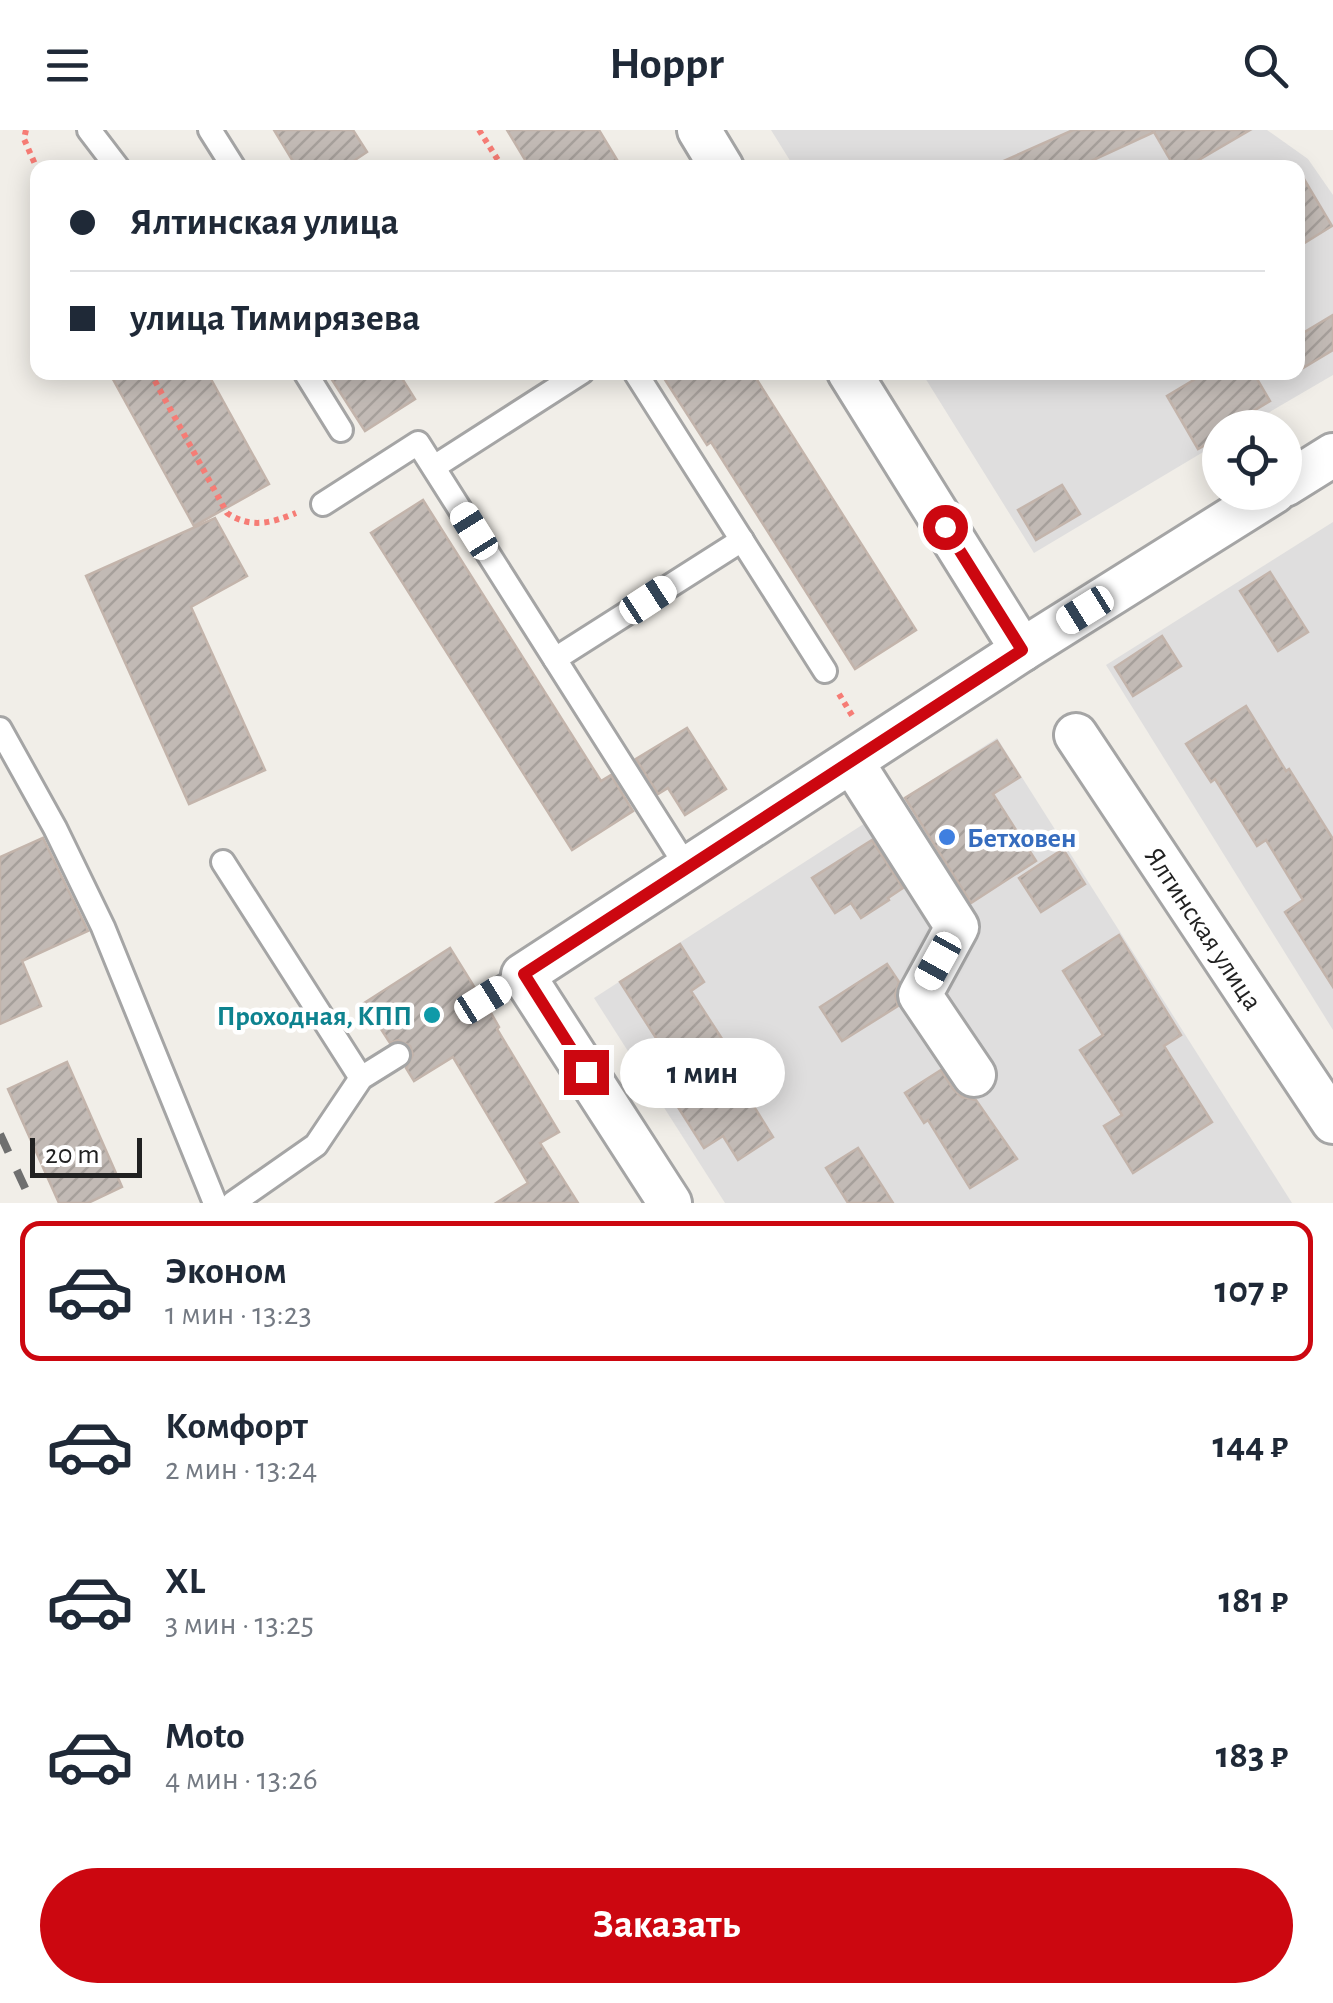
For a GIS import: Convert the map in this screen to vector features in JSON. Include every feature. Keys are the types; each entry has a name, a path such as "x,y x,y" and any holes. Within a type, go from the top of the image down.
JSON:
{"street":[{"path":"699,130 717,160"},
{"path":"854,380 1022,650"},
{"path":"1302,475 1333,456"},
{"path":"670,1203 524,974 1022,650 1245,510"},
{"name":"Ялтинская улица","path":"1076,735 1333,1122"},
{"path":"862,755 957,928 920,995 974,1075"}],"lane":[{"path":"89,130 112,160"},
{"path":"210,130 229,160"},
{"path":"309,380 341,430"},
{"path":"434,467 570,380"},
{"path":"640,380 824,671"},
{"path":"322,504 418,443 688,869"},
{"path":"555,659 742,540"},
{"path":"0,729 56,828 102,927 215,1203"},
{"path":"223,862 361,1078"},
{"path":"483,1000 524,974"},
{"path":"233,1203 316,1145 361,1078 398,1055"}],"path":[{"path":"26,130 24,139 33,160"},
{"path":"479,130 498,160"},
{"path":"154,380 227,513 239,521 267,524 322,504"},
{"path":"824,671 862,755"}],"shaded area":[{"path":"771,130 1267,130 1308,159 1333,195 1333,375 1273,410 1202,410 1202,453 1034,553 926,380 1305,380 1305,160 790,160"},
{"path":"1333,522 1333,1030 1106,665"},
{"path":"997,738 1292,1203 725,1203 594,998"}],"building":[{"path":"274,130 353,130 367,152 355,160 292,160"},
{"path":"507,130 599,130 617,160 525,160"},
{"path":"1073,130 1250,130 1199,160 1170,160 1154,132 1093,160 1006,160"},
{"path":"1305,181 1332,226 1305,243"},
{"path":"1333,315 1333,350 1305,367 1305,332"},
{"path":"113,380 211,380 269,484 194,526"},
{"path":"332,380 403,380 415,399 365,431"},
{"path":"665,380 757,380 916,630 855,669 711,442 707,445"},
{"path":"1194,380 1258,380 1270,401 1255,410 1202,410 1202,447 1198,449 1167,396"},
{"path":"1062,485 1080,514 1036,540 1018,510"},
{"path":"423,500 601,781 611,775 633,811 572,850 371,533"},
{"path":"215,518 247,576 191,607 265,770 189,804 86,576"},
{"path":"1270,572 1308,632 1278,651 1240,591"},
{"path":"1162,636 1181,666 1133,696 1115,667"},
{"path":"1246,706 1333,839 1333,987 1285,912 1303,900 1266,840 1257,846 1215,779 1211,782 1186,744"},
{"path":"687,728 726,789 685,815 668,788 658,794 636,759"},
{"path":"997,741 1020,777 993,794 1036,861 971,903 905,798"},
{"path":"43,838 88,931 22,961 41,1006 0,1024 0,857"},
{"path":"872,840 903,888 861,918 851,903 835,913 812,878"},
{"path":"1063,849 1085,884 1041,912 1019,878"},
{"path":"1119,935 1181,1035 1164,1046 1212,1122 1133,1173 1104,1126 1122,1115 1080,1050 1103,1035 1063,971"},
{"path":"680,944 704,982 691,991 726,1045 719,1050 773,1137 738,1160 723,1136 704,1148 674,1101 690,1091 620,982"},
{"path":"450,948 475,988 469,994 470,1007 477,1014 491,1013 559,1132 540,1143 578,1203 496,1203 528,1183 453,1057 414,1081 406,1068 413,1055 410,1046 398,1040 390,1043 364,1003"},
{"path":"887,964 899,982 895,995 898,1006 842,1041 820,1007"},
{"path":"67,1062 122,1187 88,1203 59,1203 8,1089"},
{"path":"941,1070 962,1097 976,1100 1017,1159 970,1188 928,1120 924,1123 905,1093"},
{"path":"858,1148 893,1203 848,1203 826,1168"}],"railway":[{"path":"0,1134 32,1203"}],"place":[{"name":"Бетховен","path":"947,837"},
{"name":"Проходная, КПП","path":"432,1015"}],"route":[{"path":"586,1072 524,974 1022,650 945,527"}]}
